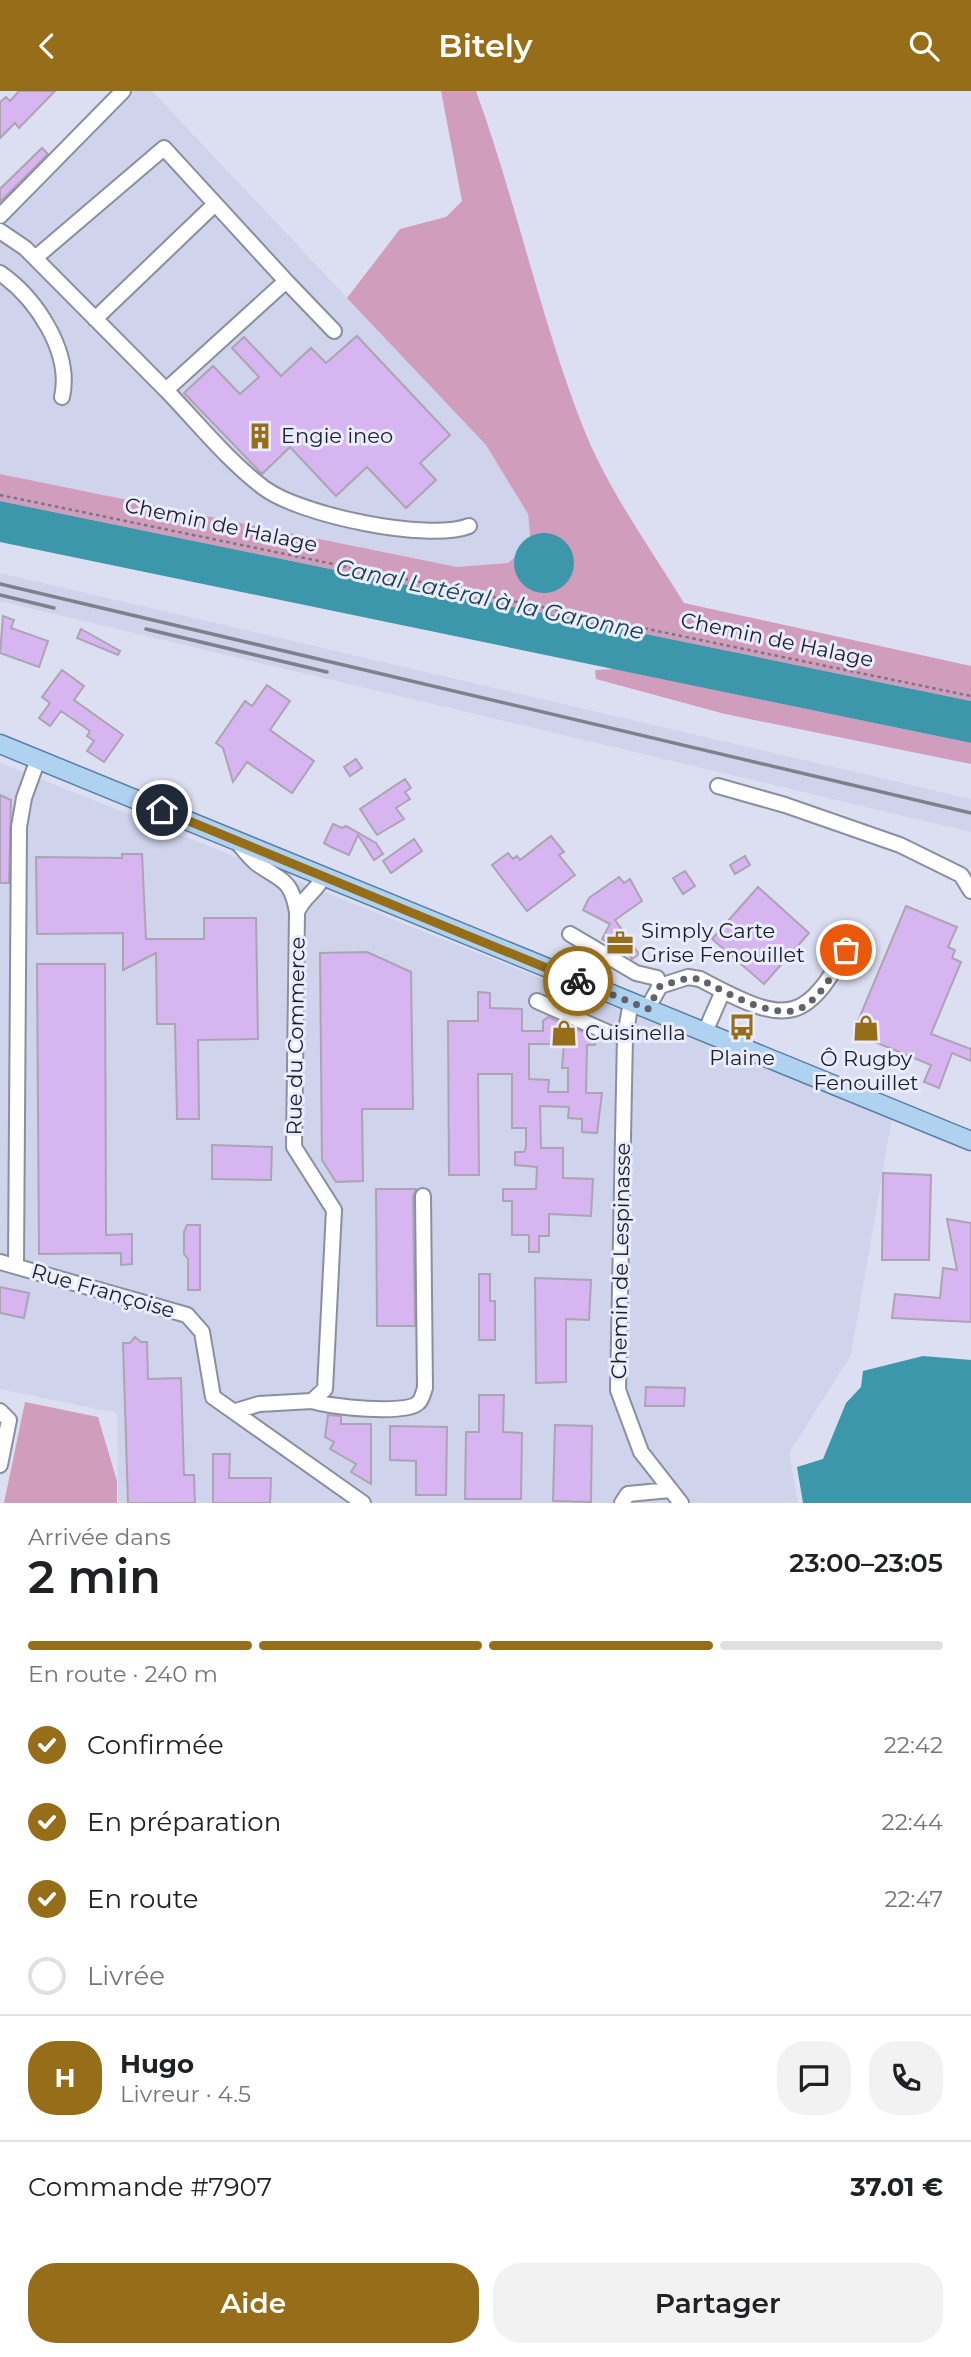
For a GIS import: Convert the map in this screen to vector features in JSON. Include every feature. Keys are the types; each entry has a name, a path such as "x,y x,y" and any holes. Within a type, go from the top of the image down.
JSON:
{"main road":[{"path":"0,744 971,1141"}],"street":[{"path":"0,216 123,91"},
{"path":"35,258 164,148 334,331"},
{"path":"95,319 215,204"},
{"path":"0,231 35,258 273,493 329,514 424,532 454,532 469,526"},
{"path":"0,273 29,299 60,353 65,382 61,397"},
{"path":"166,390 286,281"},
{"path":"16,1265 19,827 24,798 38,759"},
{"path":"718,786 785,805 900,845 949,867 969,886"},
{"name":"Rue du Commerce","path":"236,841 256,863 285,881 292,889 297,912 294,1147 334,1210 325,1389 312,1401"},
{"name":"Rue du Commerce","path":"297,912 302,899 318,888 323,877"},
{"path":"570,934 624,967 657,978 660,986 688,978 700,979 764,1009 780,1011 804,1007 825,984 855,934"},
{"name":"Chemin de Lespinasse","path":"660,986 639,1006 625,1036 618,1390 641,1452 681,1503"},
{"path":"705,1032 723,991"},
{"path":"537,1001 609,1033 625,1036"},
{"path":"236,1411 259,1404 312,1401 340,1408 410,1408 422,1398 425,1388 423,1196"},
{"name":"Rue Françoise","path":"0,1262 187,1315 202,1332 213,1397 363,1503"},
{"path":"0,1411 9,1420 0,1465"},
{"path":"622,1503 628,1494 670,1490"}],"path":[{"name":"Chemin de Halage","path":"0,495 971,696"}],"shaded area":[{"path":"133,91 152,91 486,445 528,514 531,543 508,563 457,567 0,474 0,219"},
{"path":"441,91 476,91 504,174 554,344 583,427 604,473 684,603 971,666 971,701 0,501 0,474 457,567 508,563 531,543 528,514 486,445 347,298 400,229 446,217 462,201"},
{"path":"0,573 971,799 971,832 0,601"},
{"path":"615,669 971,743 971,764 725,714 596,679 595,670"},
{"path":"0,763 892,1118 851,1355 789,1453 798,1503 118,1503 117,1413 0,1389"},
{"path":"25,1402 98,1417 117,1481 117,1503 4,1503"}],"water":[{"path":"0,501 971,701 971,743 0,542"},
{"path":"538,533 550,533 569,546 574,563 572,575 561,588 550,593 538,593 519,580 514,569 514,557 527,538"},
{"path":"923,1356 971,1360 971,1503 803,1503 797,1467 823,1459 846,1403 861,1387 863,1371"}],"building":[{"path":"19,91 55,91 19,128 15,123 0,138 0,102 6,97 10,101"},
{"path":"42,148 48,154 0,202 0,189"},
{"path":"357,336 450,435 420,463 436,480 406,508 367,467 336,496 290,447 262,474 184,393 213,366 240,394 259,377 232,348 244,337 281,376 311,348 326,363"},
{"path":"3,616 14,620 11,628 48,641 39,667 0,653"},
{"path":"81,629 120,651 118,655 77,638"},
{"path":"62,670 84,686 74,700 123,735 104,762 87,751 94,741 87,736 90,731 61,711 50,726 39,718 50,703 42,697"},
{"path":"267,685 290,701 270,730 314,761 292,793 247,762 233,782 223,748 216,743 245,701 252,706"},
{"path":"356,759 362,768 350,776 344,767"},
{"path":"405,779 411,788 405,792 410,799 396,808 404,819 377,835 360,809"},
{"path":"0,795 11,800 9,883 0,883"},
{"path":"333,824 342,828 346,826 376,843 383,854 374,860 358,835 349,855 324,843"},
{"path":"551,836 564,852 559,855 575,875 527,911 492,865 508,853 513,859 517,856 520,860"},
{"path":"414,839 422,851 391,873 383,861"},
{"path":"122,854 142,854 146,939 204,939 204,918 256,918 258,1039 198,1040 199,1119 177,1119 175,1024 157,1024 156,953 123,970 123,933 37,934 36,857 122,858"},
{"path":"745,856 750,865 735,874 730,865"},
{"path":"685,871 695,886 683,894 673,878"},
{"path":"619,877 624,883 630,879 642,901 615,920 639,954 632,959 626,951 602,939 610,924 583,910 589,898"},
{"path":"758,887 809,933 764,984 712,939"},
{"path":"906,906 957,927 948,947 955,950 952,958 961,962 931,1034 971,1049 971,1061 952,1053 939,1088 924,1082 931,1065 853,1033"},
{"path":"367,952 411,972 413,1109 362,1109 363,1181 336,1182 322,1160 320,953"},
{"path":"37,964 105,964 106,1235 132,1234 132,1264 121,1265 121,1253 39,1254"},
{"path":"478,992 490,993 490,1008 522,1009 522,1031 543,1031 543,1021 548,1017 595,1037 595,1045 587,1045 586,1093 602,1093 597,1133 582,1132 582,1119 568,1118 569,1107 540,1106 541,1148 563,1148 563,1178 593,1179 591,1216 549,1214 549,1236 539,1236 539,1252 529,1252 529,1235 512,1235 512,1201 503,1201 503,1189 536,1189 537,1167 515,1165 515,1152 524,1152 526,1147 526,1128 512,1128 512,1074 478,1074 479,1175 449,1175 448,1021 478,1021","holes":["529,1044 564,1044 562,1068 568,1068 568,1092 548,1092 549,1080 529,1079"]},
{"path":"212,1145 272,1147 271,1180 212,1179"},
{"path":"883,1173 931,1175 929,1260 882,1260"},
{"path":"376,1189 416,1189 413,1196 415,1326 377,1326"},
{"path":"947,1219 971,1223 971,1322 892,1318 895,1294 940,1298 943,1268 957,1270"},
{"path":"187,1225 200,1225 200,1290 188,1290 188,1259 184,1254 184,1232"},
{"path":"479,1274 490,1274 490,1301 495,1301 495,1340 479,1340"},
{"path":"535,1278 591,1280 589,1320 566,1319 566,1382 536,1383"},
{"path":"0,1287 29,1293 24,1318 0,1313"},
{"path":"135,1337 141,1342 147,1342 148,1379 181,1378 184,1475 194,1475 195,1503 128,1503 123,1343 130,1343"},
{"path":"646,1387 685,1388 684,1406 645,1406"},
{"path":"479,1395 504,1395 503,1432 522,1433 521,1499 465,1499 466,1432 479,1432"},
{"path":"328,1415 341,1416 341,1424 371,1424 371,1484 351,1472 356,1464 330,1449 334,1442 325,1437"},
{"path":"555,1425 592,1426 591,1502 553,1501"},
{"path":"390,1426 447,1427 446,1495 416,1495 416,1461 390,1460"},
{"path":"213,1454 230,1454 229,1478 271,1478 270,1503 213,1503"}],"railway":[{"path":"0,584 971,813"},
{"path":"0,595 54,608"},
{"path":"146,629 327,672"}],"way so far":[{"path":"578,981 648,1009 660,986 688,978 700,979 764,1009 794,1010 804,1007 825,984 846,950"}],"place":[{"name":"Engie ineo","path":"260,436"},
{"name":"Simply Carte Grise Fenouillet","path":"620,943"},
{"name":"Plaine","path":"742,1027"},
{"name":"Ô Rugby Fenouillet","path":"866,1028"},
{"name":"Cuisinella","path":"564,1033"}],"route":[{"path":"162,810 578,981"}],"water label":[{"name":"Canal Latéral à la Garonne","path":"490,599"}]}
